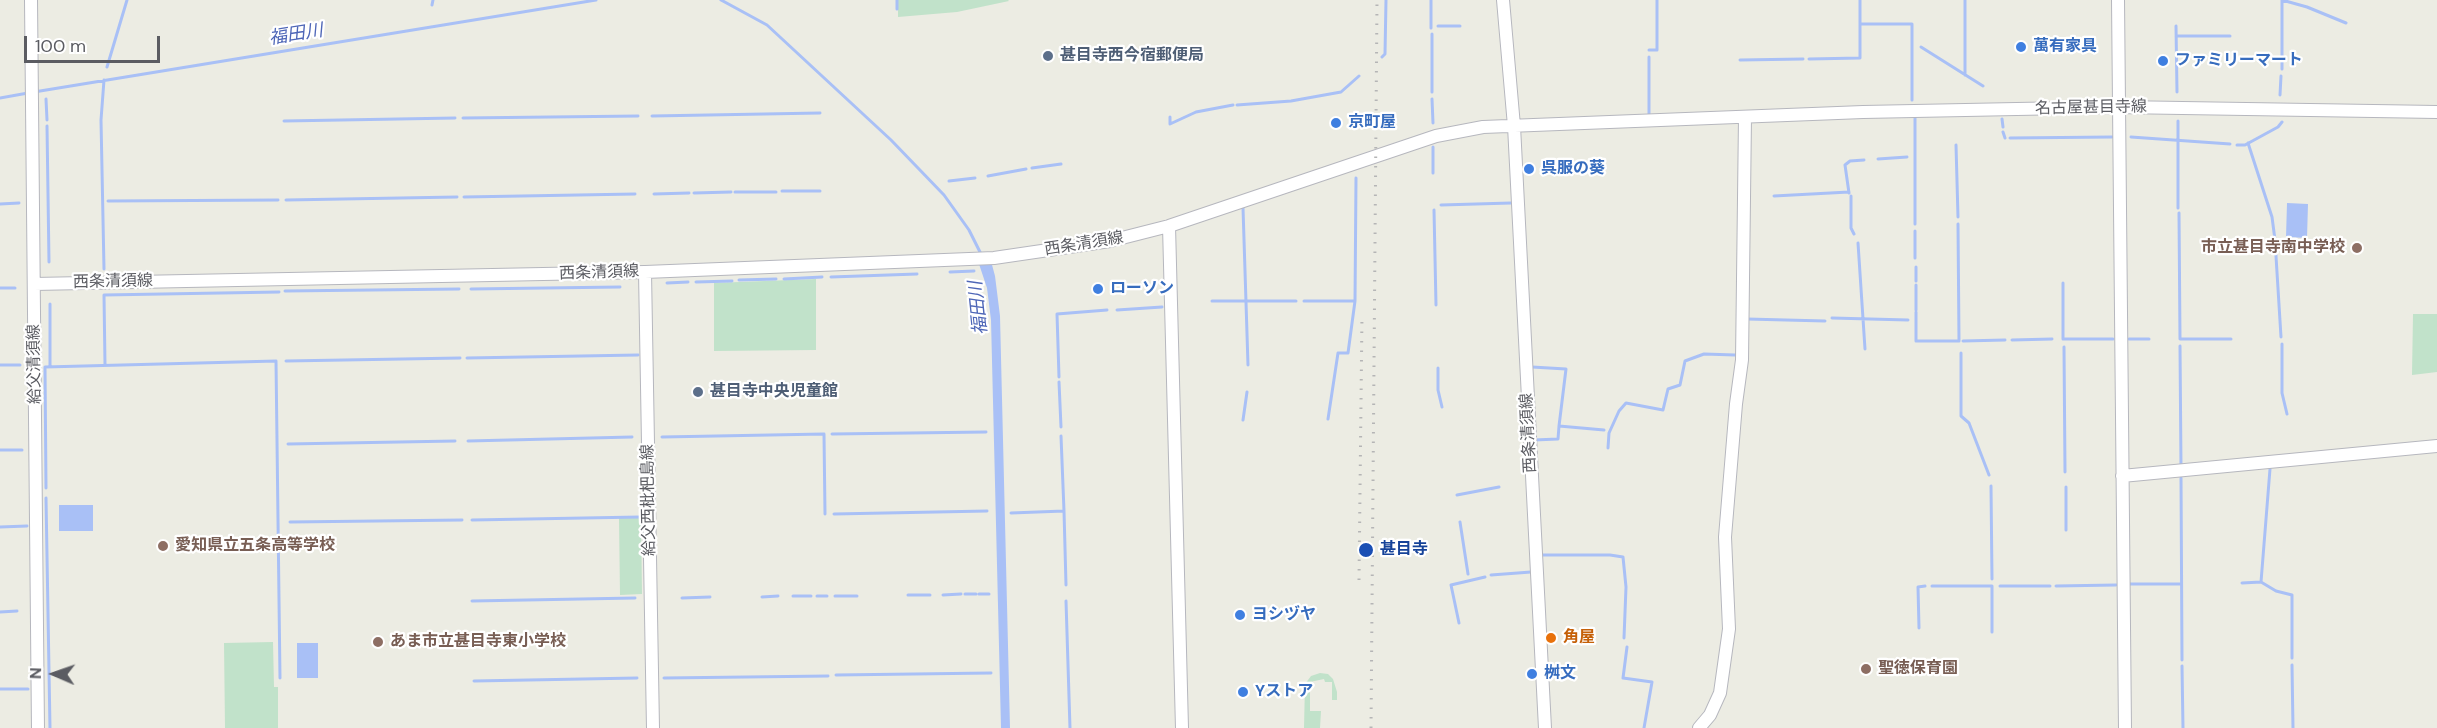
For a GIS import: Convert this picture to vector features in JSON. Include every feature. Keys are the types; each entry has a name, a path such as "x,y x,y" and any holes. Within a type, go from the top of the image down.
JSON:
{"main road":[{"name":"給父清須線","path":"31,0 38,728"},
{"path":"1503,0 1514,126"},
{"path":"2118,0 2125,728"},
{"name":"名古屋甚目寺線","path":"1514,126 1862,112 2119,107 2437,112"},
{"path":"1699,728 1710,715 1720,693 1729,629 1725,537 1742,360 1745,117"},
{"name":"西条清須線","path":"34,284 645,272 984,258 1110,241 1168,226 1436,136 1483,127 1514,126 1545,728"},
{"path":"1168,226 1182,728"},
{"name":"給父西枇杷島線","path":"645,272 653,728"},
{"path":"2122,476 2437,446"}],"green space":[{"path":"898,0 1009,1 957,12 898,17"},
{"path":"816,279 816,350 714,351 714,283"},
{"path":"2413,314 2437,314 2437,372 2412,375"},
{"path":"619,518 641,518 642,594 620,595"},
{"path":"273,642 274,687 278,687 278,728 225,728 224,643"},
{"path":"1320,673 1328,674 1333,679 1337,700 1332,700 1332,682 1325,682 1324,679 1310,682 1310,711 1321,711 1320,728 1304,728 1305,684 1311,676"}],"water":[{"path":"2287,203 2308,204 2307,238 2286,237"},
{"path":"978,261 991,261 1000,316 1010,728 1001,728 991,320 987,288"},
{"path":"59,505 93,505 93,531 59,531"},
{"path":"297,643 318,643 318,678 297,678"}],"waterway":[{"path":"107,67 127,0"},
{"path":"432,5 433,0"},
{"name":"福田川","path":"34,92 596,0"},
{"name":"福田川","path":"721,0 767,25 891,140 944,195 969,230 981,254"},
{"path":"897,0 897,9"},
{"path":"1382,57 1385,54 1386,0"},
{"path":"1431,0 1431,28"},
{"path":"1649,50 1657,50 1657,0"},
{"path":"1809,59 1860,58 1860,0"},
{"path":"1965,0 1965,75"},
{"path":"2282,0 2307,7 2346,23"},
{"path":"2282,0 2282,69"},
{"path":"1860,24 1912,24 1912,100"},
{"path":"1438,26 1460,26"},
{"path":"2176,26 2177,92"},
{"path":"1432,34 1432,92"},
{"path":"2176,36 2230,36"},
{"path":"1921,47 1983,86"},
{"path":"1649,57 1649,114"},
{"path":"1740,60 1803,59"},
{"path":"1237,105 1291,101 1341,92 1359,76"},
{"path":"2280,95 2281,76"},
{"path":"104,80 101,120 104,269"},
{"name":"福田川","path":"0,98 28,93"},
{"path":"46,99 47,120"},
{"path":"1432,99 1433,123"},
{"path":"1170,117 1170,124 1196,112 1233,105"},
{"path":"652,116 820,113"},
{"path":"463,118 638,116"},
{"path":"284,121 455,118"},
{"path":"1915,118 1915,224"},
{"path":"2002,119 2003,127"},
{"path":"2178,121 2178,208"},
{"path":"2237,145 2245,145 2278,127 2282,122"},
{"path":"47,126 49,262"},
{"path":"2003,132 2005,138"},
{"path":"2010,138 2112,137"},
{"path":"2131,137 2230,144"},
{"path":"2248,143 2272,217 2281,337"},
{"path":"1956,145 1958,217"},
{"path":"1433,147 1433,173"},
{"path":"1878,159 1907,157"},
{"path":"1849,193 1845,165 1850,161 1864,160"},
{"path":"1032,168 1061,164"},
{"path":"988,176 1026,169"},
{"path":"949,181 975,178"},
{"path":"1304,301 1355,301 1356,178"},
{"path":"782,191 820,191"},
{"path":"694,193 731,192"},
{"path":"735,192 776,192"},
{"path":"1774,196 1849,192"},
{"path":"654,194 689,193"},
{"path":"464,197 635,194"},
{"path":"1851,196 1851,228 1854,234"},
{"path":"286,200 457,197"},
{"path":"108,201 278,200"},
{"path":"0,204 19,203"},
{"path":"1441,205 1511,203"},
{"path":"1243,208 1248,365"},
{"path":"1434,210 1436,305"},
{"path":"2179,213 2180,339 2231,339"},
{"path":"1916,312 1916,341 1959,341 1958,224"},
{"path":"1915,231 1915,258"},
{"path":"1858,243 1865,349"},
{"path":"1916,267 1916,281"},
{"path":"950,272 974,271"},
{"path":"831,277 917,274"},
{"path":"784,279 822,277"},
{"path":"739,280 776,279"},
{"path":"696,282 732,281"},
{"path":"667,283 688,282"},
{"path":"2063,283 2063,339"},
{"path":"1916,285 1916,310"},
{"path":"471,289 620,287"},
{"path":"0,288 15,288"},
{"path":"285,291 459,289"},
{"path":"105,365 104,295 279,292"},
{"path":"1212,301 1296,301"},
{"path":"1328,419 1338,353 1348,353 1355,301"},
{"path":"50,304 50,367"},
{"path":"1117,310 1162,307"},
{"path":"1059,377 1057,314 1107,310"},
{"path":"1832,318 1908,320"},
{"path":"1747,319 1825,321"},
{"path":"2012,340 2052,339"},
{"path":"2063,339 2113,339"},
{"path":"2129,339 2149,339"},
{"path":"1963,341 2005,340"},
{"path":"2282,344 2282,393 2287,414"},
{"path":"2180,346 2181,467"},
{"path":"2064,347 2065,472"},
{"path":"1961,353 1961,416 1969,423 1989,475"},
{"path":"1608,448 1609,433 1619,411 1626,403 1663,410 1668,389 1680,385 1685,361 1704,354 1735,355"},
{"path":"467,358 638,355"},
{"path":"286,361 460,358"},
{"path":"46,488 45,367 276,361 280,678"},
{"path":"0,365 20,365"},
{"path":"1532,367 1566,369 1559,426"},
{"path":"1438,368 1438,390 1442,407"},
{"path":"1059,382 1061,427"},
{"path":"1243,420 1247,392"},
{"path":"1534,440 1558,439 1559,426 1604,430"},
{"path":"832,434 986,432"},
{"path":"662,437 824,434 825,514"},
{"path":"1061,436 1064,511"},
{"path":"468,441 632,437"},
{"path":"288,444 455,441"},
{"path":"0,450 22,450"},
{"path":"2242,583 2261,582 2270,469"},
{"path":"2181,478 2182,660"},
{"path":"1991,486 1992,579"},
{"path":"1457,495 1499,487"},
{"path":"2066,487 2066,530"},
{"path":"46,498 50,728"},
{"path":"834,514 987,511"},
{"path":"1011,513 1064,511 1066,585"},
{"path":"472,520 640,517"},
{"path":"290,522 462,520"},
{"path":"1460,522 1468,574"},
{"path":"0,527 27,526"},
{"path":"1541,555 1623,557 1626,587 1624,638"},
{"path":"1491,575 1531,572"},
{"path":"1459,623 1451,585 1485,577"},
{"path":"2261,582 2276,591 2292,595 2292,658"},
{"path":"2129,584 2181,584"},
{"path":"2056,586 2116,585"},
{"path":"1919,628 1918,587 1925,586"},
{"path":"1932,586 1992,586 1992,632"},
{"path":"2000,586 2050,586"},
{"path":"943,595 961,594"},
{"path":"965,594 976,594"},
{"path":"979,594 989,594"},
{"path":"908,595 930,595"},
{"path":"762,597 778,596"},
{"path":"793,596 811,596"},
{"path":"817,596 827,596"},
{"path":"835,596 857,596"},
{"path":"682,598 710,597"},
{"path":"472,601 635,598"},
{"path":"1066,601 1070,728"},
{"path":"0,612 17,611"},
{"path":"1627,647 1623,678 1652,682 1644,728"},
{"path":"2292,665 2293,728"},
{"path":"2182,666 2183,728"},
{"path":"836,675 991,673"},
{"path":"664,678 828,676"},
{"path":"474,681 637,678"},
{"path":"0,689 28,689"}],"railway":[{"path":"1371,728 1377,0"},
{"path":"1359,580 1362,314"}],"place":[{"name":"萬有家具","path":"2021,47"},
{"name":"甚目寺西今宿郵便局","path":"1048,56"},
{"name":"ファミリーマート","path":"2163,61"},
{"name":"京町屋","path":"1336,123"},
{"name":"呉服の葵","path":"1529,169"},
{"name":"市立甚目寺南中学校","path":"2357,248"},
{"name":"ローソン","path":"1098,289"},
{"name":"甚目寺中央児童館","path":"698,392"},
{"name":"愛知県立五条高等学校","path":"163,546"},
{"name":"甚目寺","path":"1366,550"},
{"name":"ヨシヅヤ","path":"1240,615"},
{"name":"角屋","path":"1551,638"},
{"name":"あま市立甚目寺東小学校","path":"378,642"},
{"name":"聖徳保育園","path":"1866,669"},
{"name":"桝文","path":"1532,674"},
{"name":"Yストア","path":"1243,692"}]}
